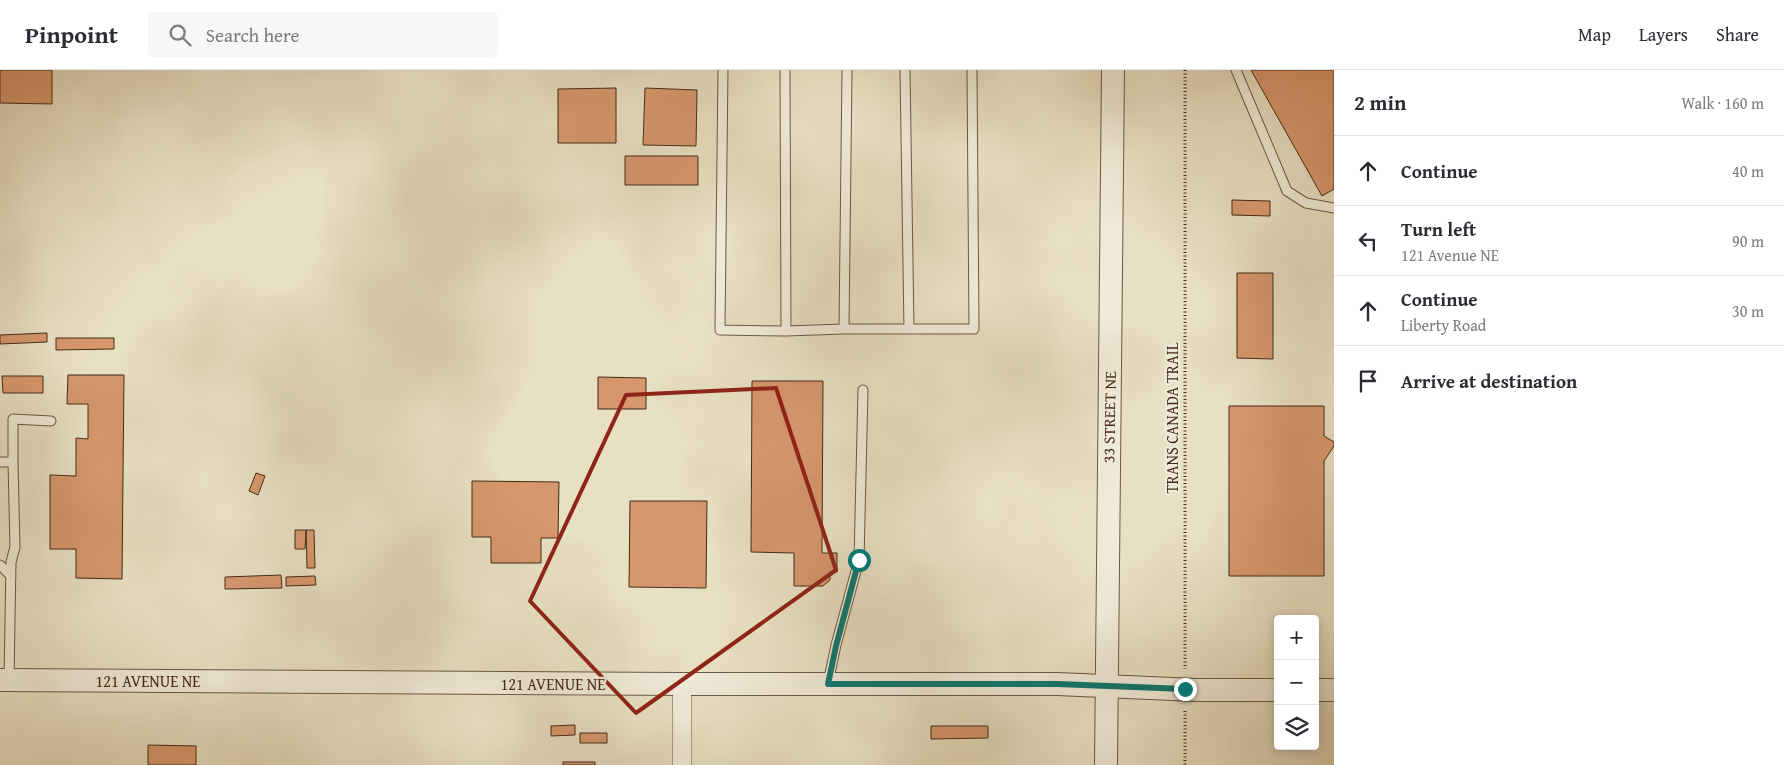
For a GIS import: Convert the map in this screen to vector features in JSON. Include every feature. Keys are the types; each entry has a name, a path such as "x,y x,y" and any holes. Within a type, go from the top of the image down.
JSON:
{"street":[{"name":"33 STREET NE","path":"1106,765 1112,70"},
{"name":"121 AVENUE NE","path":"4,680 1057,684 1274,690"},
{"path":"682,684 682,765"},
{"path":"1319,690 1334,690"}],"lane":[{"path":"723,70 720,330 786,331 974,329 972,70"},
{"path":"785,70 786,331"},
{"path":"844,329 847,70"},
{"path":"905,70 909,329"},
{"path":"1236,70 1287,191 1306,203 1334,208"},
{"path":"828,684 859,560 863,390"},
{"path":"4,680 11,562 15,547 13,419 51,421"},
{"path":"0,462 13,462"},
{"path":"0,565 11,576"}],"path":[{"name":"TRANS CANADA TRAIL","path":"1185,70 1185,765"}],"highlighted area":[{"path":"776,388 836,570 636,713 530,601 626,395"}],"building":[{"path":"0,70 52,70 52,104 0,103"},
{"path":"1251,70 1334,70 1334,189 1322,196"},
{"path":"616,88 616,143 558,143 558,89"},
{"path":"645,88 697,90 696,146 643,145"},
{"path":"625,156 698,156 698,185 625,185"},
{"path":"1232,200 1270,201 1270,216 1232,215"},
{"path":"1237,273 1273,273 1273,359 1237,358"},
{"path":"47,333 47,342 0,344 0,335"},
{"path":"56,338 114,338 114,349 56,350"},
{"path":"68,375 124,375 122,579 76,578 76,549 50,549 50,475 76,476 76,438 88,439 88,404 67,404"},
{"path":"2,376 43,376 43,393 3,393"},
{"path":"598,377 646,378 646,409 598,409"},
{"path":"752,381 823,381 822,553 837,553 837,572 830,572 830,580 823,586 794,586 794,553 751,552"},
{"path":"1229,406 1324,406 1324,436 1334,442 1334,446 1324,461 1324,576 1229,576"},
{"path":"256,473 265,476 258,495 249,491"},
{"path":"472,481 559,482 558,538 541,538 541,563 491,563 491,537 472,537"},
{"path":"630,501 707,501 706,588 629,587"},
{"path":"295,530 306,530 305,549 295,549"},
{"path":"306,530 314,530 315,568 307,568"},
{"path":"281,575 282,588 225,589 225,577"},
{"path":"315,576 316,585 286,586 286,577"},
{"path":"575,725 575,735 551,736 551,726"},
{"path":"931,726 988,726 988,738 931,739"},
{"path":"580,733 607,733 607,743 580,743"},
{"path":"148,745 196,746 196,765 148,765"},
{"path":"563,762 595,762 595,765 563,765"}],"route":[{"path":"859,560 858,571 836,646 828,684 1057,684 1185,689"}]}
